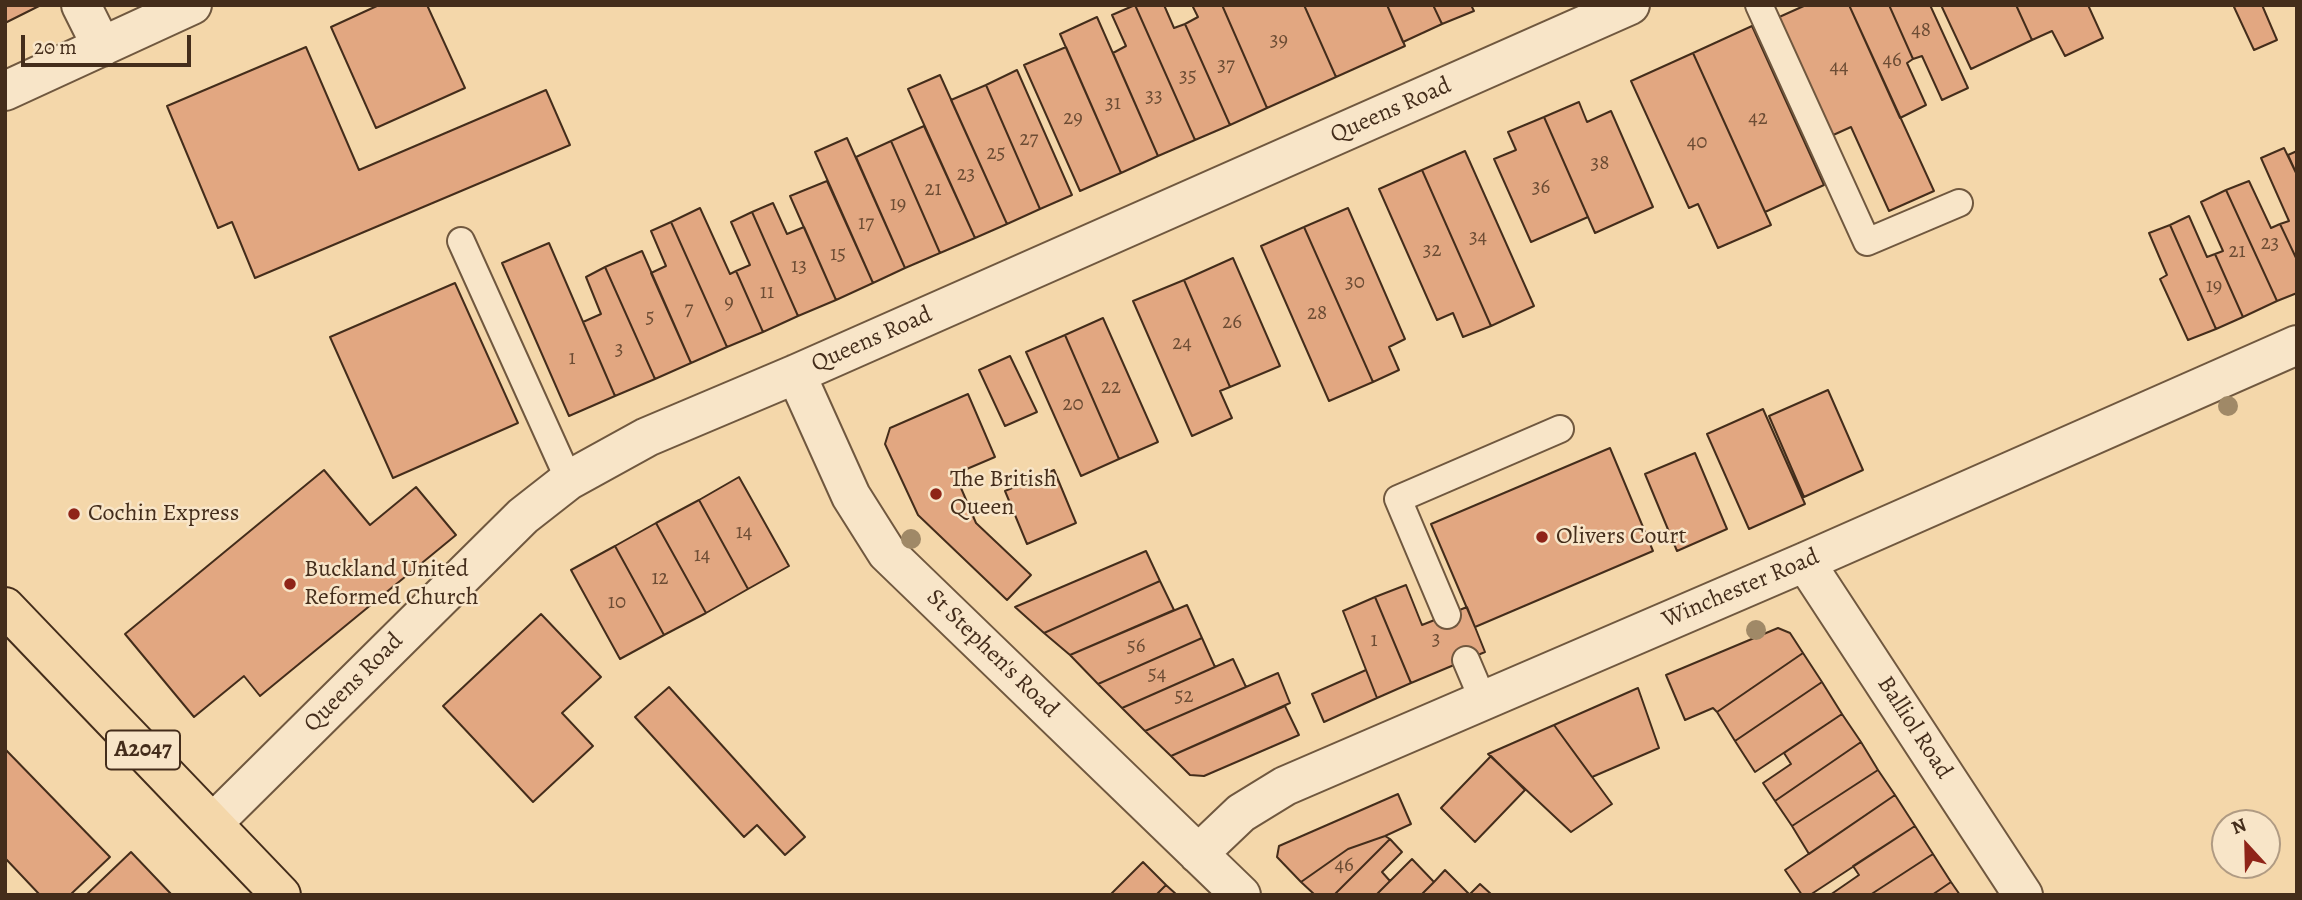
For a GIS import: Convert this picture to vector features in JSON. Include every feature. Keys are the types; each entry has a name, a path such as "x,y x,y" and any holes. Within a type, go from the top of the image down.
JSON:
{"main road":[{"name":"A2047","path":"5,607 281,895"}],"street":[{"path":"81,5 102,47"},
{"path":"5,91 192,5"},
{"name":"Queens Road","path":"213,823 523,516 569,480 647,437 796,374 1630,5"},
{"name":"Winchester Road","path":"1198,853 1241,813 1285,786 1805,562 2297,345"},
{"name":"St Stephen's Road","path":"796,374 851,496 887,553 1241,895"},
{"name":"Balliol Road","path":"1805,562 2023,895"}],"lane":[{"path":"1759,5 1867,242 1959,203"},
{"path":"461,240 569,480"},
{"path":"1447,615 1398,499 1560,429"},
{"path":"1466,660 1483,700"}],"building":[{"path":"5,5 41,5 5,23"},
{"path":"379,5 427,5 465,88 376,128 331,27"},
{"path":"1135,5 1195,140 1158,156 1113,53 1126,46 1112,15"},
{"path":"1135,5 1164,5 1174,28 1185,24 1230,125 1195,140"},
{"path":"1192,5 1222,5 1267,108 1230,125 1185,24 1198,17"},
{"path":"1222,5 1304,5 1336,77 1267,108"},
{"path":"1304,5 1387,5 1405,46 1336,77"},
{"path":"1387,5 1433,5 1442,24 1403,42"},
{"path":"1433,5 1471,5 1474,11 1442,24"},
{"path":"1806,5 1849,5 1934,191 1889,211 1851,127 1831,136 1777,18"},
{"path":"1849,5 1889,5 1913,59 1907,63 1926,105 1900,118"},
{"path":"1889,5 1930,5 1968,88 1942,100 1922,56 1913,59"},
{"path":"1941,5 2016,5 2032,40 1971,69"},
{"path":"2016,5 2088,5 2103,38 2065,56 2052,31 2032,40"},
{"path":"2262,5 2277,40 2254,50 2234,7"},
{"path":"1097,17 1158,156 1121,173 1060,34"},
{"path":"1752,26 1824,185 1765,212 1693,53"},
{"path":"306,47 359,170 546,90 570,145 255,278 232,222 218,228 167,106"},
{"path":"1066,47 1121,173 1080,191 1024,65"},
{"path":"1693,53 1771,225 1718,248 1698,204 1689,208 1631,81"},
{"path":"1017,70 1072,195 1040,209 986,85"},
{"path":"940,75 1007,224 975,238 908,89"},
{"path":"986,85 1040,209 1007,224 951,100"},
{"path":"1579,102 1587,122 1611,111 1653,207 1595,233 1544,117"},
{"path":"1544,117 1588,217 1531,242 1494,159 1516,150 1508,132"},
{"path":"924,126 975,238 940,253 891,141"},
{"path":"847,138 905,268 873,283 815,152"},
{"path":"891,141 940,253 905,268 856,157"},
{"path":"2284,148 2297,175 2297,260 2280,224 2289,221 2261,158"},
{"path":"1465,151 1534,306 1491,326 1422,170"},
{"path":"2297,151 2297,175 2288,155"},
{"path":"1422,170 1491,326 1463,337 1453,313 1437,320 1379,189"},
{"path":"827,181 873,283 836,300 790,196"},
{"path":"2249,181 2271,228 2280,224 2297,260 2297,293 2277,301 2226,190"},
{"path":"2226,190 2277,301 2243,317 2215,254 2223,251 2201,202"},
{"path":"773,203 787,234 804,227 836,300 798,316 752,212"},
{"path":"700,208 730,274 736,271 763,332 727,347 671,222"},
{"path":"1348,208 1405,339 1389,347 1399,370 1373,382 1304,227"},
{"path":"752,212 798,316 763,332 736,271 750,265 731,222"},
{"path":"2189,216 2207,257 2215,254 2243,317 2216,329 2170,225"},
{"path":"671,222 727,347 691,363 651,273 666,266 651,231"},
{"path":"2170,225 2216,329 2188,340 2160,279 2167,275 2149,233"},
{"path":"1304,227 1373,382 1329,401 1261,246"},
{"path":"549,243 615,396 569,416 502,263"},
{"path":"642,251 691,363 655,379 605,267"},
{"path":"1233,258 1280,366 1230,387 1184,280"},
{"path":"605,267 655,379 615,396 583,322 601,314 586,277"},
{"path":"1184,280 1230,387 1220,391 1232,418 1192,436 1133,301"},
{"path":"455,283 518,423 393,478 330,337"},
{"path":"1103,318 1158,442 1119,459 1065,335"},
{"path":"1065,335 1119,459 1081,476 1026,352"},
{"path":"1010,356 1037,412 1005,426 979,370"},
{"path":"1828,390 1863,470 1804,497 1769,416"},
{"name":"The British Queen","path":"968,394 995,457 955,474 976,523 1031,575 1007,600 918,515 885,444 890,428"},
{"path":"1763,409 1805,504 1749,529 1707,434"},
{"name":"Olivers Court","path":"1610,448 1653,551 1475,627 1431,524"},
{"path":"1695,453 1727,529 1677,551 1645,474"},
{"name":"Buckland United Reformed Church","path":"324,470 370,525 416,487 456,535 260,696 244,676 194,717 125,634"},
{"path":"1054,470 1076,523 1027,544 1005,491"},
{"path":"739,477 789,566 748,589 699,500"},
{"path":"699,500 748,589 706,613 656,523"},
{"path":"656,523 706,613 664,635 615,546"},
{"path":"615,546 664,635 620,659 571,570"},
{"path":"1146,551 1160,581 1044,633 1015,607"},
{"path":"1160,581 1174,610 1070,655 1044,633"},
{"path":"1406,585 1422,625 1467,607 1485,652 1411,683 1375,597"},
{"path":"1375,597 1411,683 1377,698 1343,611"},
{"path":"1187,605 1202,638 1098,684 1070,655"},
{"path":"541,614 601,677 562,713 593,746 533,802 443,706"},
{"path":"1778,628 1790,633 1803,653 1717,712 1713,708 1685,720 1666,675"},
{"path":"1202,638 1215,667 1122,708 1098,684"},
{"path":"1803,653 1822,682 1735,741 1717,712"},
{"path":"1233,659 1246,687 1145,731 1122,708"},
{"path":"1366,670 1377,698 1324,722 1312,694"},
{"path":"1278,673 1290,703 1171,756 1145,731"},
{"path":"1822,682 1842,714 1755,772 1735,741"},
{"path":"669,687 805,837 785,855 757,825 744,837 635,717"},
{"path":"1638,688 1659,748 1592,777 1554,725"},
{"path":"1285,706 1299,735 1204,776 1190,775 1171,756"},
{"path":"1842,714 1861,742 1775,801 1763,783 1791,764 1784,753"},
{"path":"1554,725 1612,804 1571,832 1488,754"},
{"path":"1861,742 1878,770 1792,826 1775,801"},
{"path":"5,749 110,857 70,895 40,895 5,858"},
{"path":"1491,756 1525,790 1475,842 1441,808"},
{"path":"1878,770 1895,795 1809,854 1792,826"},
{"path":"1398,794 1411,824 1348,849 1301,882 1277,857 1279,846"},
{"path":"1895,795 1915,826 1810,895 1802,895 1785,870"},
{"path":"1915,826 1933,854 1870,895 1830,895 1859,875 1853,866"},
{"path":"1385,836 1390,839 1334,895 1315,895 1301,882 1348,849"},
{"path":"1390,839 1402,852 1382,872 1390,881 1376,895 1334,895"},
{"path":"131,852 172,895 86,895"},
{"path":"1933,854 1951,882 1932,895 1870,895"},
{"path":"1412,859 1434,882 1421,895 1376,895"},
{"path":"1143,862 1166,885 1156,895 1110,895"},
{"path":"1445,870 1469,894 1421,895 1434,882"},
{"path":"1951,882 1960,895 1932,895"},
{"path":"1480,884 1492,895 1469,895"},
{"path":"1166,885 1177,895 1156,895"}],"place":[{"name":"The British Queen","path":"936,494"},
{"name":"Cochin Express","path":"74,514"},
{"name":"Olivers Court","path":"1542,537"},
{"name":"Buckland United Reformed Church","path":"290,584"}]}
